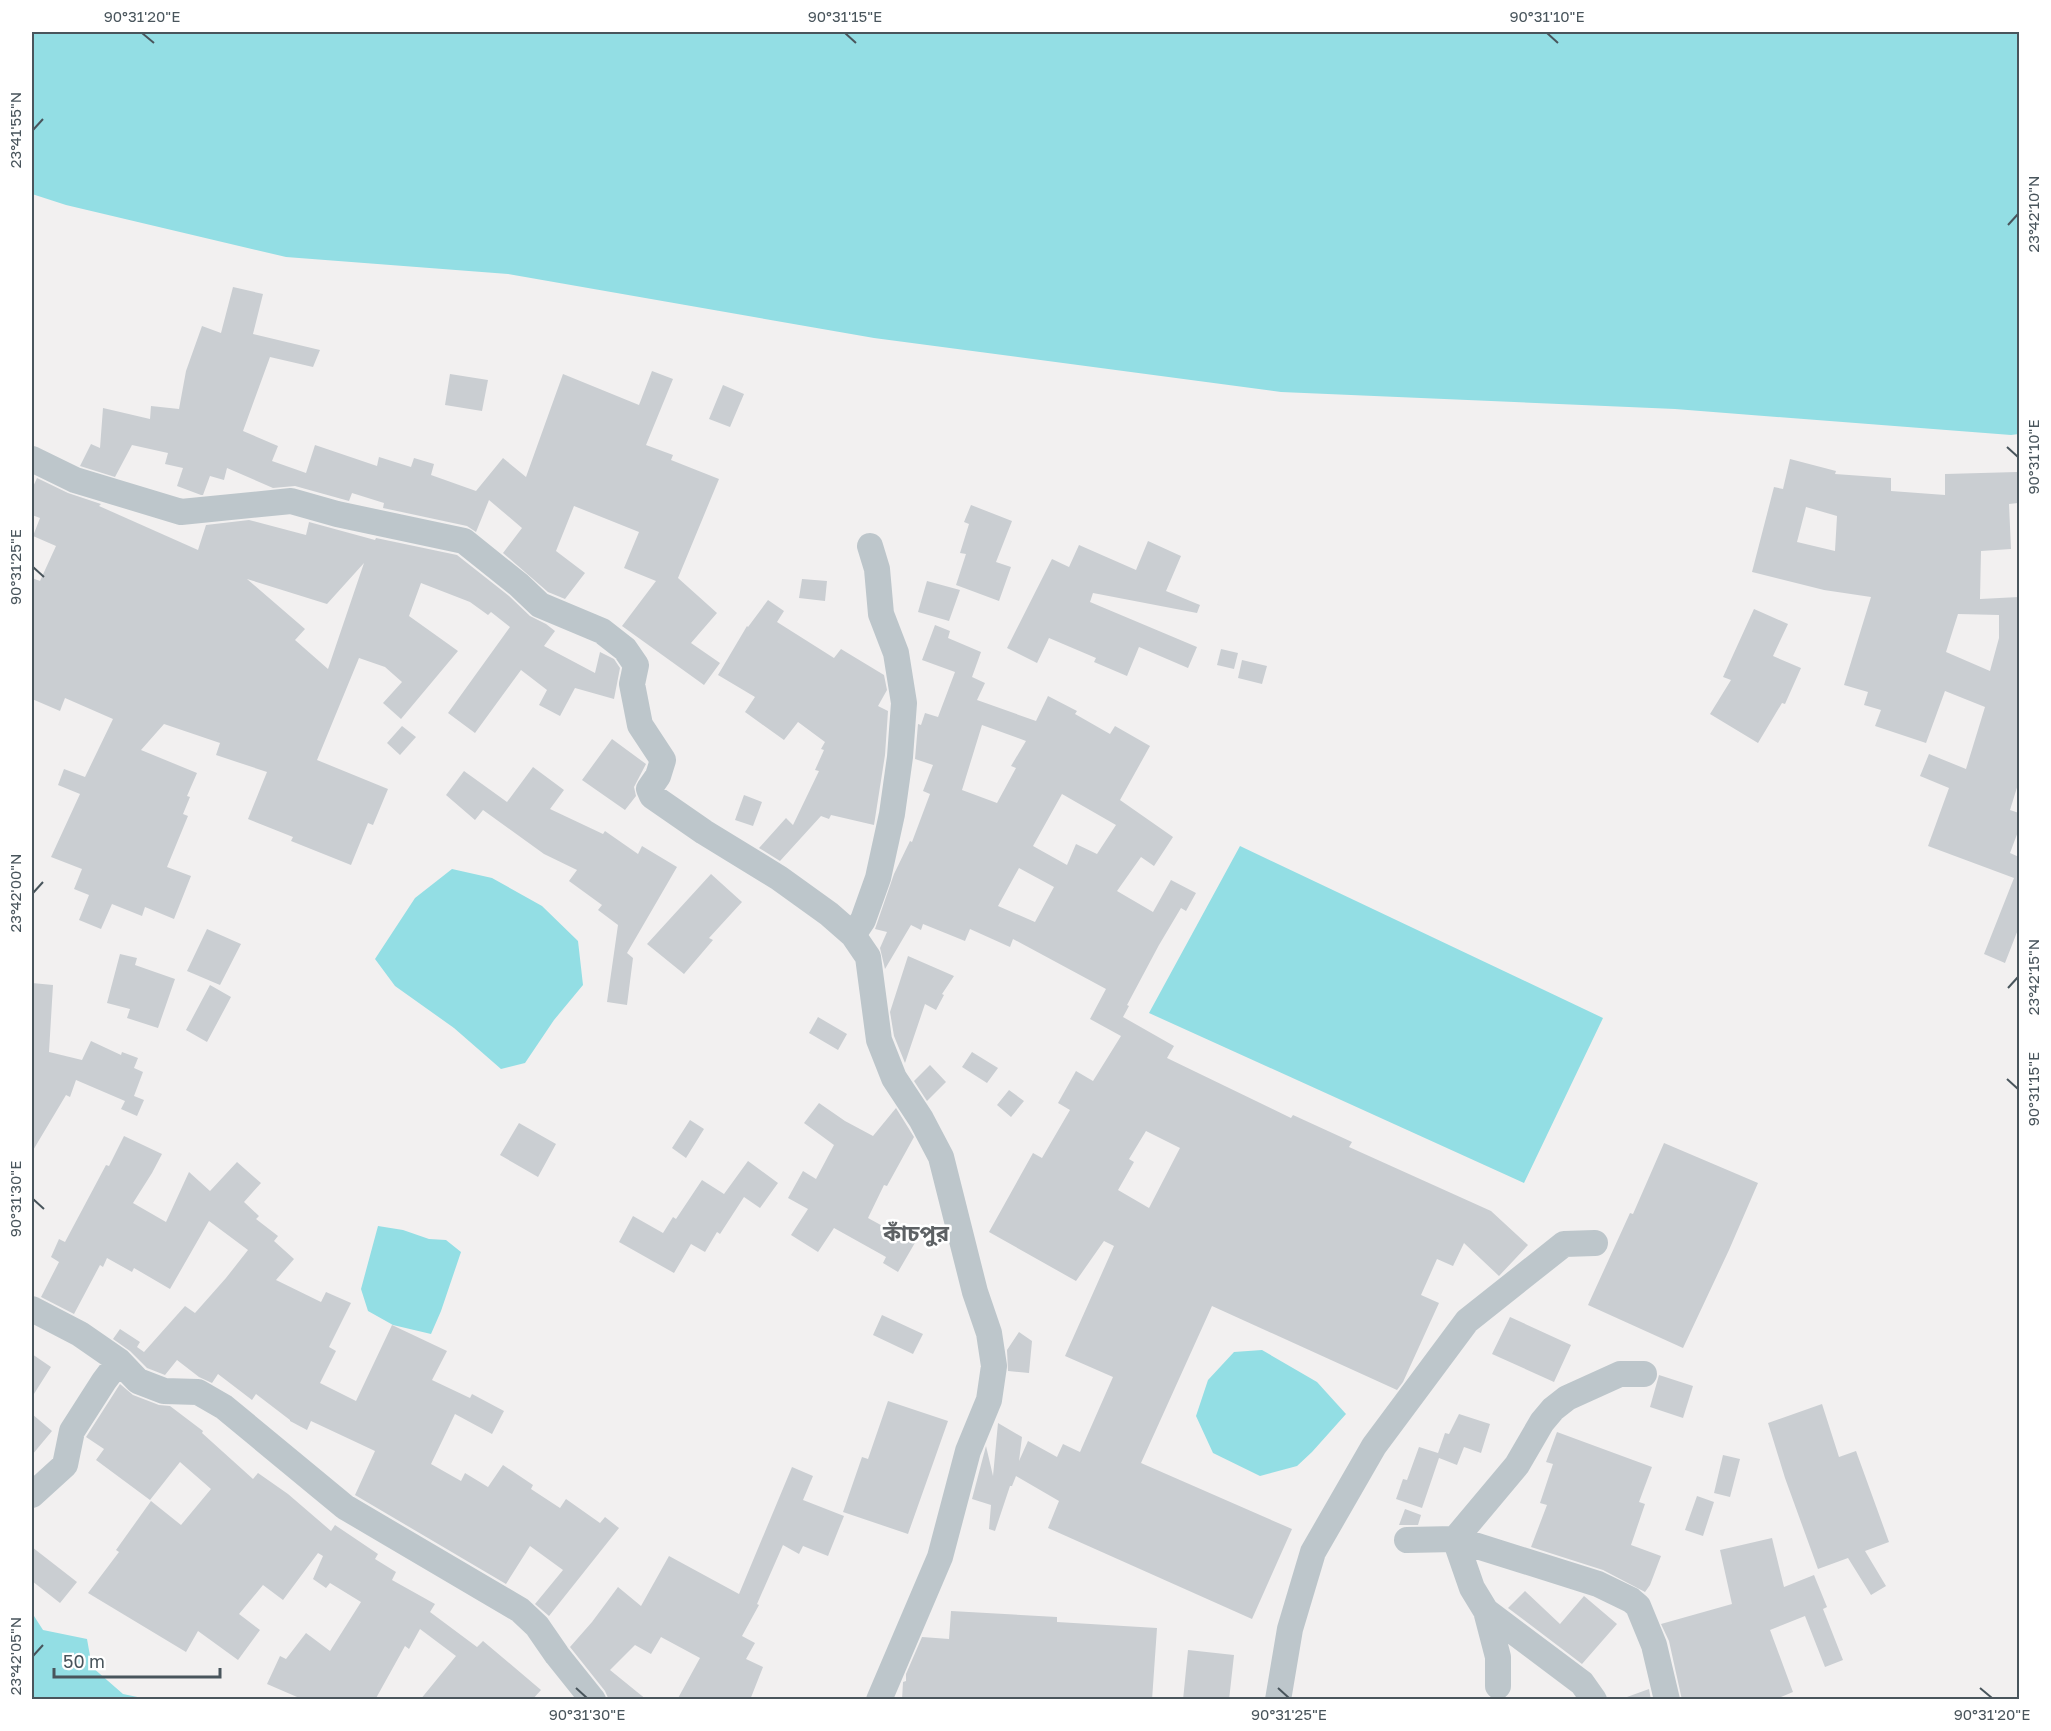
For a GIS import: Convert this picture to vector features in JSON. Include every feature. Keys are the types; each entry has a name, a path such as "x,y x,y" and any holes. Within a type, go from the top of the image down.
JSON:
{"street":[{"path":"32,459 75,480 181,512 291,501 337,514 464,541 540,605 602,632 625,649 636,665 632,684 640,725 663,760 658,776 649,789 652,796 704,832 779,878 829,914 853,935 868,957 879,1040 894,1078 921,1119 941,1157 975,1293 989,1333 994,1366 989,1400 968,1451 940,1557 879,1700"},
{"path":"853,935 863,920 878,878 892,814 900,757 904,703 896,652 881,614 877,569 870,546"},
{"path":"1278,1700 1290,1629 1312,1552 1374,1446 1467,1321 1564,1244 1595,1243"},
{"path":"32,1309 80,1334 119,1361 138,1381 164,1391 198,1392 215,1402 345,1507 520,1611 537,1626 593,1700"},
{"path":"32,1496 65,1465 72,1431 119,1361"},
{"path":"1455,1539 1517,1465 1542,1422 1553,1408 1567,1398 1620,1374 1644,1374"},
{"path":"1455,1539 1472,1588 1486,1611 1498,1657 1498,1686"},
{"path":"1407,1540 1455,1539 1598,1584 1631,1600 1638,1606 1654,1645 1667,1700"},
{"path":"1486,1611 1582,1683 1594,1700"}],"water":[{"path":"32,32 2019,32 2019,434 1675,409 1281,392 874,338 508,274 286,257 66,205 32,194"},
{"path":"1240,846 1603,1018 1524,1183 1149,1013"},
{"path":"452,869 492,878 542,906 578,941 583,985 554,1020 525,1063 501,1069 454,1028 395,986 375,959 415,898"},
{"path":"378,1226 403,1230 429,1239 446,1240 461,1252 431,1334 393,1325 368,1311 361,1289"},
{"path":"1262,1350 1317,1382 1346,1414 1297,1466 1260,1476 1213,1453 1196,1416 1208,1380 1234,1352"},
{"path":"34,1616 43,1630 87,1639 92,1667 123,1694 147,1699 32,1699 32,1620"}],"building":[{"path":"233,287 263,294 253,334 320,350 313,367 270,357 243,431 278,446 272,461 306,473 315,445 377,466 379,457 411,467 414,458 434,464 431,475 476,491 503,458 526,477 563,374 639,405 652,371 673,379 646,445 673,455 671,460 719,479 678,578 717,613 691,643 720,663 704,685 622,626 656,581 624,568 639,532 574,506 556,551 585,573 565,599 548,592 503,553 522,528 489,500 476,532 467,526 383,508 384,503 352,493 349,501 295,486 273,488 227,468 224,480 210,476 203,495 201,495 177,486 183,468 165,464 168,453 132,445 115,477 80,466 91,444 100,448 103,408 150,419 151,406 179,409 186,371 202,326 221,333"},
{"path":"450,374 488,380 482,411 445,405"},
{"path":"723,385 744,394 730,427 709,419"},
{"path":"1790,459 1836,471 1835,474 1891,478 1891,491 1945,495 1945,474 2017,472 2018,503 2009,504 2011,549 1981,551 1980,599 2019,597 2019,781 2010,810 2019,813 2019,829 2010,853 2019,857 2019,927 2005,963 1984,954 2014,878 1928,846 1949,788 1920,776 1929,754 1966,769 1985,707 1945,691 1926,743 1875,726 1881,710 1864,705 1868,692 1844,685 1871,597 1824,590 1752,572 1774,487 1783,489","holes":["1806,507 1837,516 1835,551 1797,542","1958,614 1999,615 1999,638 1990,671 1946,652"]},
{"path":"37,478 68,493 101,504 99,506 198,550 206,525 249,520 306,535 309,522 375,540 376,538 457,555 509,596 530,616 555,631 544,646 595,673 600,652 614,659 620,668 614,699 575,688 560,716 539,705 547,690 521,670 475,733 448,713 510,627 491,612 488,615 470,602 421,583 409,616 458,651 401,719 383,703 402,682 385,667 359,658 317,760 388,789 373,825 368,823 351,865 291,841 293,837 248,819 267,772 216,755 220,743 164,724 141,750 197,773 187,796 190,797 183,814 188,816 167,867 191,876 174,919 145,907 142,916 112,904 101,929 79,920 89,895 74,889 82,869 51,857 80,794 58,785 64,769 85,777 113,719 65,698 60,711 32,699 32,578 40,581 56,546 33,536 40,518 32,515 32,489","holes":["364,563 328,669 295,640 305,629 247,579 327,604"]},
{"path":"971,505 1012,521 996,562 1011,567 999,601 956,585 966,554 960,553 969,524 964,522"},
{"path":"1148,541 1181,556 1166,591 1200,605 1197,613 1093,593 1090,602 1197,647 1188,668 1139,647 1127,676 1094,662 1096,658 1049,638 1037,663 1007,648 1052,559 1069,567 1079,545 1136,570"},
{"path":"802,579 827,581 825,601 799,598"},
{"path":"927,581 960,590 949,621 918,612"},
{"path":"768,600 784,611 777,622 834,658 841,649 884,675 887,690 878,706 888,711 885,755 874,825 831,815 829,819 821,816 780,861 759,848 786,818 793,825 819,771 815,770 825,742 798,722 784,740 745,712 755,697 718,675 747,626"},
{"path":"1754,609 1788,624 1773,656 1801,668 1785,704 1782,703 1758,743 1710,714 1731,680 1723,677"},
{"path":"935,625 950,631 948,638 981,652 972,677 985,683 977,700 1036,721 1048,696 1077,711 1075,714 1110,734 1115,726 1150,746 1120,800 1173,837 1154,866 1141,857 1117,891 1153,912 1171,880 1196,893 1186,911 1181,908 1159,945 1123,1017 1174,1046 1167,1058 1291,1118 1293,1115 1352,1142 1349,1147 1491,1211 1528,1245 1499,1276 1464,1243 1453,1266 1437,1259 1421,1295 1439,1303 1403,1382 1397,1390 1212,1306 1141,1463 1292,1529 1252,1619 1048,1528 1059,1501 1016,1476 1010,1486 995,1531 989,1529 991,1505 972,1499 986,1446 993,1476 998,1423 1022,1437 1019,1461 1028,1441 1057,1457 1063,1444 1080,1452 1113,1377 1065,1356 1114,1246 1104,1241 1076,1281 989,1232 1033,1153 1042,1158 1070,1110 1058,1103 1076,1071 1093,1081 1121,1036 1090,1019 1106,989 1013,939 1010,947 970,929 965,941 923,924 921,930 911,925 885,969 880,948 887,932 875,929 894,874 910,841 912,842 930,794 923,791 933,765 915,759 918,724 921,725 925,713 938,717 955,672 922,660","holes":["982,725 1026,741 1011,766 1016,768 997,803 962,790","1062,794 1116,825 1097,854 1076,844 1067,865 1033,846","1019,868 1054,887 1035,922 998,906","1146,1131 1180,1148 1149,1208 1118,1190 1134,1162 1129,1159"]},
{"path":"1221,649 1238,653 1234,669 1217,665"},
{"path":"1242,660 1267,666 1262,684 1238,678"},
{"path":"402,726 416,737 400,755 387,743"},
{"path":"612,739 646,764 634,787 636,796 625,810 582,780"},
{"path":"533,767 564,790 550,809 603,834 605,831 638,854 642,846 677,867 627,953 633,958 627,1005 607,1002 618,925 598,910 602,905 569,881 577,870 544,854 483,810 475,820 446,795 464,771 507,802"},
{"path":"744,795 762,802 753,826 735,820"},
{"path":"711,874 742,902 709,938 713,940 684,974 647,944"},
{"path":"207,929 241,944 220,985 187,971"},
{"path":"120,954 137,958 135,965 175,979 158,1028 127,1018 130,1009 107,1003"},
{"path":"908,956 954,976 942,994 944,995 936,1010 925,1004 905,1063 894,1036 890,1012"},
{"path":"32,983 53,985 49,1052 82,1060 91,1041 121,1055 122,1052 138,1058 134,1068 143,1072 134,1096 144,1100 137,1116 121,1109 125,1101 76,1080 70,1097 66,1095 32,1152"},
{"path":"210,985 231,997 207,1042 186,1030"},
{"path":"818,1017 847,1034 838,1050 809,1033"},
{"path":"972,1052 998,1068 987,1083 962,1067"},
{"path":"930,1065 946,1082 927,1101 914,1081"},
{"path":"1009,1090 1024,1101 1011,1117 997,1105"},
{"path":"819,1103 845,1121 873,1136 896,1108 914,1137 887,1186 884,1185 868,1218 899,1235 901,1232 916,1241 898,1272 883,1263 886,1257 834,1228 818,1252 791,1235 808,1209 788,1198 803,1171 816,1179 834,1145 804,1123"},
{"path":"690,1120 704,1129 686,1158 672,1148"},
{"path":"519,1123 556,1144 538,1177 500,1155"},
{"path":"124,1136 162,1154 133,1203 166,1222 189,1172 210,1191 237,1162 261,1183 244,1202 259,1216 256,1219 278,1236 274,1241 294,1259 276,1280 321,1302 326,1292 351,1303 329,1347 336,1351 320,1383 356,1401 392,1325 447,1351 432,1380 470,1398 472,1394 504,1411 492,1434 455,1414 431,1464 461,1481 465,1473 488,1487 503,1465 533,1485 531,1489 560,1508 566,1499 600,1523 605,1517 619,1528 549,1616 535,1604 563,1570 530,1546 506,1584 355,1495 375,1451 311,1421 307,1430 290,1421 256,1394 252,1400 218,1374 212,1383 199,1377 177,1360 165,1375 147,1368 130,1351 113,1339 120,1329 140,1342 137,1347 144,1352 185,1306 195,1313 226,1278 248,1250 209,1221 170,1289 134,1268 132,1272 107,1258 103,1267 100,1265 74,1314 41,1297 59,1262 51,1257 59,1239 65,1242"},
{"path":"1664,1143 1758,1183 1683,1348 1588,1305 1630,1213 1633,1214"},
{"path":"748,1161 778,1183 760,1208 744,1197 720,1234 717,1232 705,1252 691,1244 674,1273 619,1242 633,1216 663,1233 673,1217 676,1219 702,1180 724,1194"},
{"path":"882,1315 923,1334 913,1354 873,1335"},
{"path":"1510,1317 1571,1345 1554,1382 1492,1354"},
{"path":"1019,1332 1032,1341 1029,1373 1008,1371 1007,1350"},
{"path":"32,1354 51,1367 32,1397"},
{"path":"1659,1375 1693,1386 1683,1418 1650,1407"},
{"path":"120,1384 133,1395 159,1405 170,1406 203,1431 202,1433 253,1479 258,1473 288,1494 331,1531 335,1525 378,1554 375,1559 396,1572 392,1580 435,1604 430,1612 477,1647 483,1641 541,1690 532,1700 420,1700 456,1656 420,1629 409,1649 405,1646 375,1700 304,1700 267,1684 280,1656 286,1659 306,1633 330,1651 361,1602 330,1583 326,1588 313,1579 323,1556 318,1553 283,1600 263,1585 239,1614 260,1630 238,1660 198,1631 186,1652 88,1593 119,1552 116,1550 151,1501 181,1525 211,1489 180,1462 150,1500 96,1460 104,1449 86,1437"},
{"path":"888,1401 948,1421 908,1534 843,1512 862,1457 868,1459"},
{"path":"1822,1404 1839,1457 1856,1451 1889,1542 1865,1551 1886,1586 1871,1595 1848,1558 1818,1569 1768,1423"},
{"path":"32,1414 52,1431 32,1455"},
{"path":"1459,1414 1490,1424 1481,1453 1464,1447 1457,1465 1439,1458 1422,1508 1396,1499 1403,1479 1407,1480 1419,1447 1438,1453 1445,1433 1449,1434"},
{"path":"1557,1432 1652,1467 1639,1502 1645,1504 1631,1545 1661,1556 1645,1592 1603,1570 1531,1547 1547,1505 1540,1503 1553,1464 1546,1462"},
{"path":"1723,1455 1740,1459 1730,1497 1714,1493"},
{"path":"792,1467 813,1476 803,1500 844,1516 828,1556 803,1546 799,1554 783,1545 757,1604 759,1605 742,1636 755,1643 746,1659 763,1667 750,1700 677,1700 700,1658 661,1637 651,1654 635,1645 610,1670 647,1700 609,1700 605,1691 570,1647 618,1587 641,1606 669,1556 739,1594"},
{"path":"1697,1496 1714,1502 1703,1536 1685,1530"},
{"path":"1405,1509 1421,1515 1418,1525 1399,1525"},
{"path":"1772,1538 1784,1587 1814,1575 1827,1607 1823,1609 1843,1660 1825,1667 1805,1616 1770,1630 1793,1692 1774,1700 1682,1700 1669,1641 1661,1624 1732,1604 1720,1550"},
{"path":"32,1547 77,1582 60,1603 32,1581"},
{"path":"1525,1591 1560,1624 1584,1596 1617,1624 1582,1664 1508,1608"},
{"path":"951,1611 1057,1617 1057,1622 1157,1628 1152,1700 902,1700 903,1682 906,1681 906,1674 922,1637 949,1639"},
{"path":"1188,1650 1234,1655 1229,1700 1183,1700"},
{"path":"1649,1689 1651,1700 1627,1700 1627,1697"}],"district":[{"name":"কাঁচপুর","path":"916,1233"}]}
